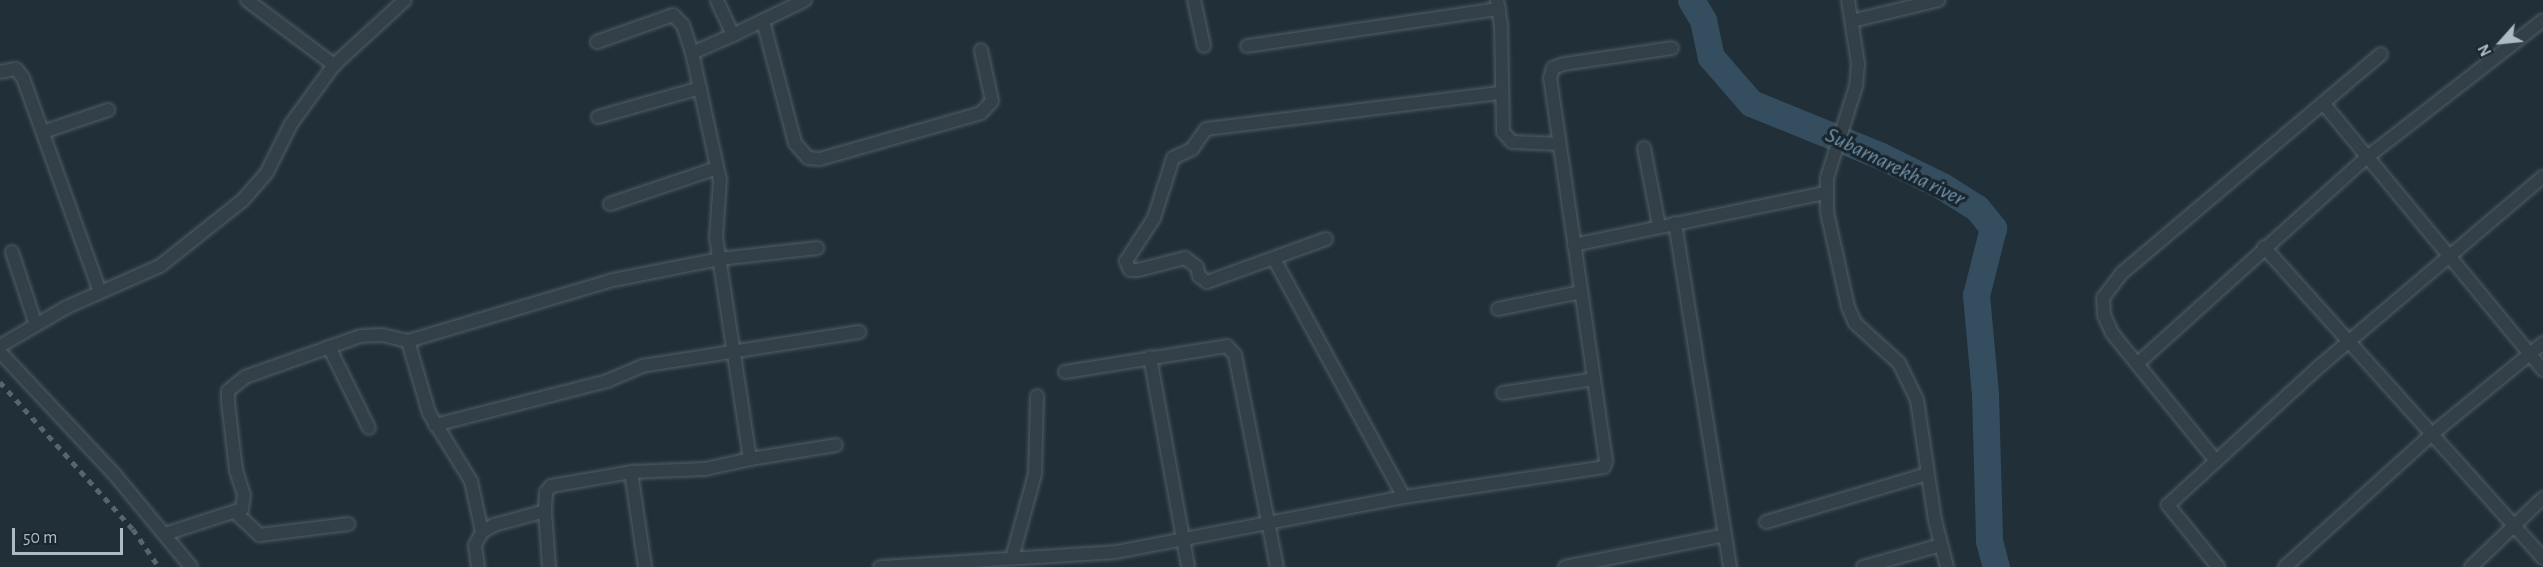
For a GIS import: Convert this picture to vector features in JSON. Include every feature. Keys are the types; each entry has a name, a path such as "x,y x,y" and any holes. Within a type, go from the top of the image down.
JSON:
{"street":[{"path":"247,0 334,65"},
{"path":"717,0 733,35"},
{"path":"692,53 805,0"},
{"path":"1194,0 1204,46"},
{"path":"1848,0 1858,64 1856,86 1827,178 1825,193 1848,307 1856,323 1899,363 1911,381 1917,400 1927,474 1947,567"},
{"path":"1852,21 1939,0"},
{"path":"0,346 100,292 160,266 243,200 267,172 291,124 334,65 402,1"},
{"path":"1247,46 1498,5 1501,123 1506,138 1559,144"},
{"path":"597,42 673,15 683,25 692,53 717,168 721,195 716,238 750,459"},
{"path":"2137,364 2264,247 2366,158 2543,20"},
{"path":"764,21 795,143 808,158 820,159 981,113 992,101 981,50"},
{"path":"880,567 985,563 1012,558 1088,555 1183,540 1404,497 1604,467 1594,379 1550,78 1553,68 1672,48"},
{"path":"2216,461 2112,333 2104,315 2103,298 2110,286 2381,54"},
{"path":"0,72 11,68 20,72 100,292"},
{"path":"598,117 700,88"},
{"path":"1326,239 1274,260 1207,282 1199,276 1197,267 1185,258 1138,270 1130,270 1126,261 1154,218 1173,158 1192,149 1206,129 1501,93"},
{"path":"2323,103 2543,370"},
{"path":"43,132 108,110"},
{"path":"1644,148 1659,226"},
{"path":"610,204 717,168"},
{"path":"2218,567 2168,505 2349,340 2447,255 2543,177"},
{"path":"1574,245 1825,193"},
{"path":"1675,223 1730,567"},
{"path":"2264,247 2543,558"},
{"path":"165,534 236,513 245,503 236,470 228,391 245,377 372,334 408,341 613,280 719,259 817,248"},
{"path":"12,252 36,325"},
{"path":"1274,260 1404,497"},
{"path":"1498,309 1581,292"},
{"path":"435,425 607,381 642,366 734,349 859,332"},
{"path":"408,341 435,425 471,480 482,532"},
{"path":"2285,567 2432,434 2543,343"},
{"path":"1065,372 1227,346 1235,355 1271,523 1278,567"},
{"path":"329,347 369,428"},
{"path":"0,352 5,367 165,534 191,567"},
{"path":"1150,357 1188,567"},
{"path":"1503,393 1594,379"},
{"path":"1012,558 1035,474 1037,396"},
{"path":"549,567 545,511 546,492 551,486 631,472 705,469 836,445"},
{"path":"631,472 645,567"},
{"path":"1766,522 1927,474"},
{"path":"2471,567 2543,498"},
{"path":"478,567 475,545 482,532 494,525 545,511"},
{"path":"236,513 260,535 348,524"},
{"path":"1565,567 1725,535"},
{"path":"1863,567 1941,545"}],"waterway":[{"name":"Subarnarekha river","path":"1691,0 1703,20 1711,57 1751,103 1879,155 1942,186 1977,208 1993,228 1976,295 1985,394 1989,541 1996,567"}],"railway":[{"path":"0,382 133,529 159,567"}]}
